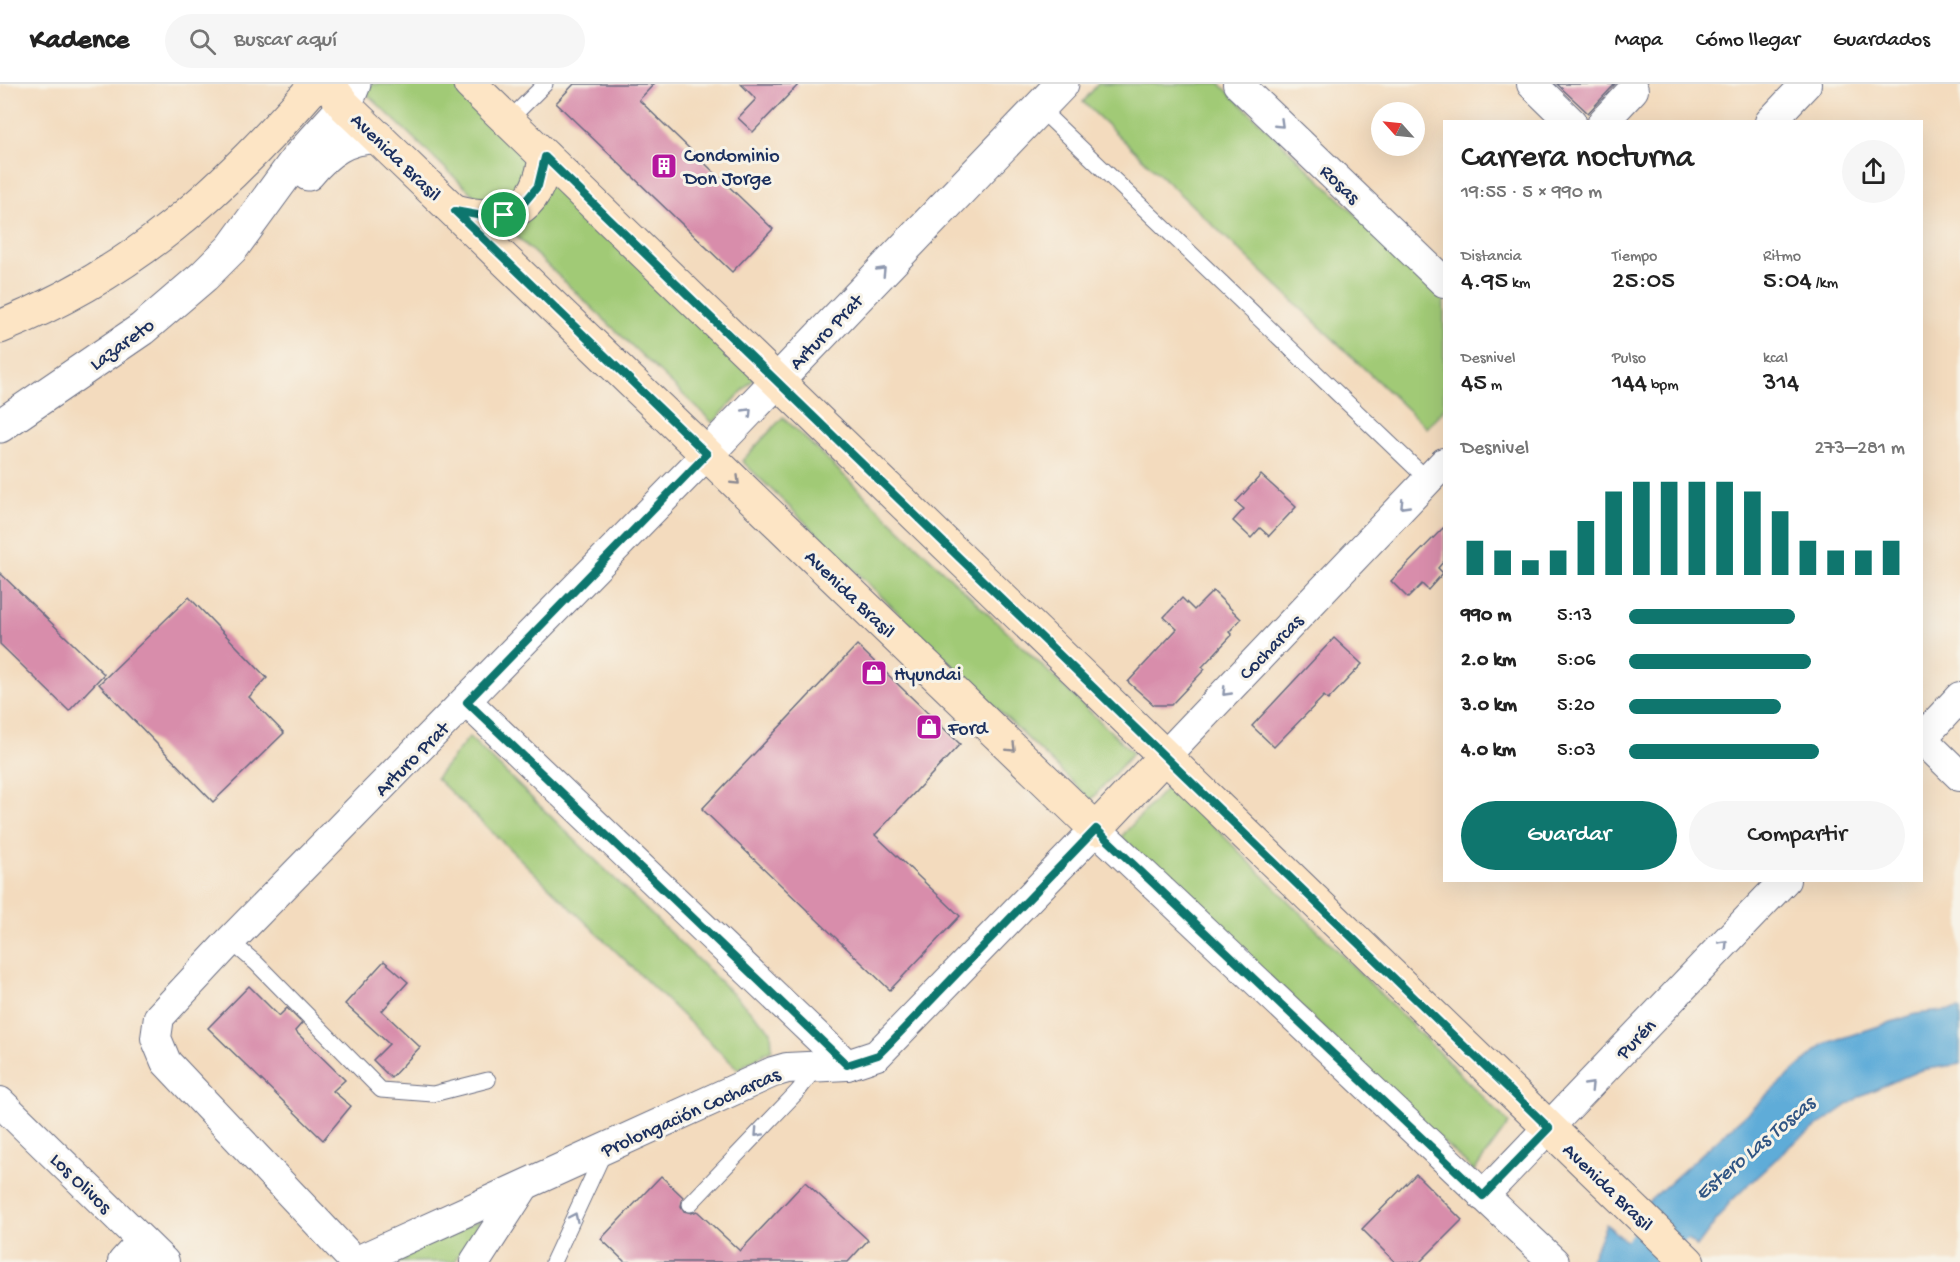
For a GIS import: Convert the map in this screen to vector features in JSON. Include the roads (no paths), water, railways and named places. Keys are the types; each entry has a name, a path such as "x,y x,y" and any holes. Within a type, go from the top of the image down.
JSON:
{"main road":[{"path":"0,327 64,298 107,273 182,220 241,167 316,84"},
{"name":"Avenida Brasil","path":"470,84 1688,1262"},
{"name":"Avenida Brasil","path":"343,91 378,137 1096,829"},
{"path":"455,211 488,217 518,210 538,186 545,157"},
{"name":"Cocharcas","path":"1096,829 1164,757"}],"street":[{"name":"Arturo Prat","path":"355,1262 166,1062 157,1047 156,1027 159,1017 230,941 467,702 1062,84"},
{"name":"Rosas","path":"1238,84 1443,281"},
{"path":"1532,84 1569,120"},
{"path":"1771,120 1790,89"},
{"path":"1605,120 1633,90"},
{"name":"Lazareto","path":"232,248 343,91"},
{"name":"Lazareto","path":"0,426 142,329 175,303 232,248 269,218 314,166 335,148 355,139 378,137"},
{"name":"Cocharcas","path":"1164,757 1436,471"},
{"path":"1923,737 1960,697"},
{"path":"467,702 847,1065"},
{"path":"1923,739 1960,776"},
{"name":"Prolongación Cocharcas","path":"355,1262 773,1072 817,1066 847,1065 878,1055 1096,829"},
{"name":"Avenida Brasil","path":"1096,829 1554,1262"},
{"name":"Purén","path":"1483,1196 1783,882"},
{"name":"Los Olivos","path":"0,1102 133,1251 164,1262"},
{"path":"475,1262 524,1186"}],"lane":[{"path":"508,121 545,84"},
{"path":"1039,108 1436,471"},
{"path":"230,941 256,963 381,1090 433,1094 488,1080"},
{"path":"690,1204 798,1091 817,1066"},
{"path":"553,1262 606,1147"}],"water":[{"path":"1960,1009 1960,1064 1921,1070 1862,1095 1791,1145 1730,1202 1697,1247 1646,1204 1824,1044 1916,1014"},
{"path":"1606,1224 1649,1262 1590,1262"}],"waterway":[{"name":"Estero Las Toscas","path":"1637,1262 1689,1202"}],"place":[{"name":"Condominio Don Jorge","path":"664,166"},
{"name":"Hyundai","path":"874,673"},
{"name":"Ford","path":"929,727"}]}
